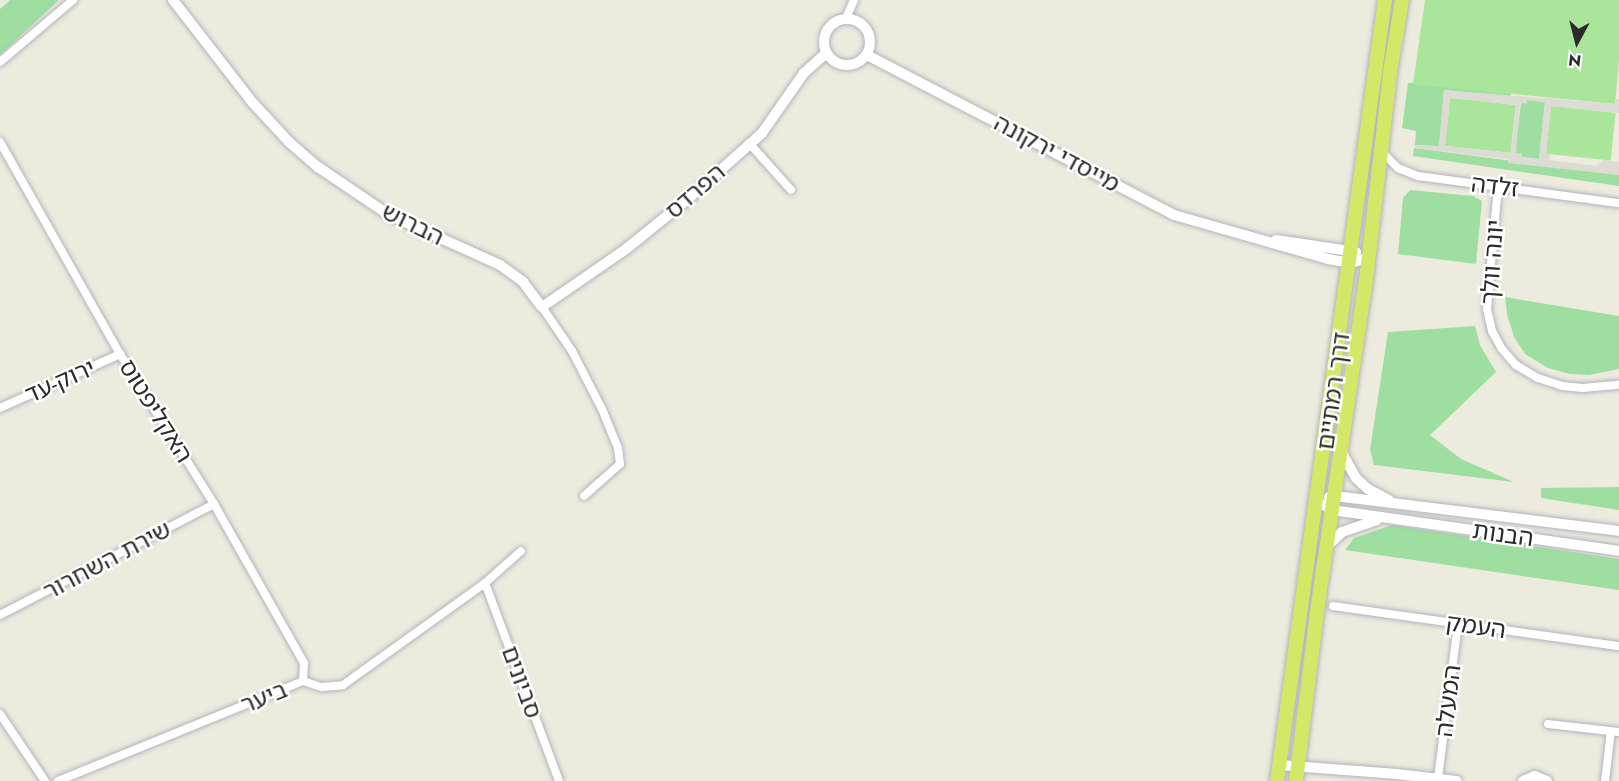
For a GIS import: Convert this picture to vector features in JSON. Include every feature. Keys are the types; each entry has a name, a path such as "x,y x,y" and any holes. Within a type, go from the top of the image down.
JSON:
{"main road":[{"name":"דרך רמתיים","path":"1277,781 1385,0"},
{"name":"דרך רמתיים","path":"1297,774 1326,548 1369,257 1402,0"}],"street":[{"path":"0,62 73,0"},
{"name":"הברוש","path":"173,0 253,103 289,142 318,167 389,215 482,255 523,282 572,351 602,409 618,448 620,464 584,496"},
{"path":"846,18 854,0"},
{"path":"846,18 858,20 869,31 871,47 867,55 859,62 845,65 831,59 826,53 825,33 838,20 846,18"},
{"name":"הפרדס","path":"542,307 626,249 688,199 762,133 804,73 826,53"},
{"name":"מייסדי ירקונה","path":"867,55 1174,214 1252,237 1351,257 1369,257"},
{"name":"האקליפטוס","path":"0,142 120,354 214,504 304,663 303,681"},
{"path":"749,143 791,190"},
{"name":"זלדה","path":"1381,150 1398,168 1418,176 1619,203"},
{"name":"יונה וולך","path":"1498,186 1487,309 1492,330 1502,349 1516,365 1538,378 1562,386 1582,388 1619,385"},
{"name":"ירוק-עד","path":"0,408 120,354"},
{"name":"הבנות","path":"1341,451 1351,470 1368,489 1401,504"},
{"name":"הבנות","path":"1317,501 1335,496 1619,531"},
{"name":"הבנות","path":"1317,501 1332,510 1619,551"},
{"name":"שירת השחרור","path":"0,615 214,504"},
{"name":"הבנות","path":"1326,548 1334,538 1349,529 1388,518"},
{"name":"ביער","path":"59,781 303,681 322,687 343,685 485,583 521,551"},
{"name":"סביונים","path":"485,583 559,781"},
{"name":"העמק","path":"1333,606 1619,646"},
{"name":"המעלה","path":"1438,778 1458,624"},
{"path":"0,714 45,781"},
{"path":"1548,724 1615,732 1605,781"},
{"path":"1279,765 1297,774 1438,778 1457,781"},
{"path":"1523,781 1535,776 1546,781"}],"green space":[{"path":"10,0 59,0 0,55 0,9"},
{"path":"1425,0 1619,0 1619,62 1615,104 1413,84"},
{"path":"1539,80 1511,94 1511,97 1444,90 1439,147 1415,145 1416,131 1402,128 1408,83"},
{"path":"1450,98 1516,105 1511,153 1445,146"},
{"path":"1527,100 1545,102 1539,159 1521,157 1515,153 1521,103"},
{"path":"1551,106 1616,113 1611,161 1546,154"},
{"path":"1414,148 1619,175 1619,186 1413,156"},
{"path":"1410,190 1473,196 1482,201 1476,264 1398,254 1403,198"},
{"path":"1505,297 1619,316 1619,369 1589,375 1570,374 1548,368 1525,354 1514,337"},
{"path":"1475,326 1480,345 1496,372 1430,435 1461,459 1514,482 1374,465 1370,450 1388,332"},
{"path":"1619,487 1619,510 1541,498 1541,488"},
{"path":"1392,525 1619,559 1619,590 1345,550 1354,538"}],"shaded area":[{"path":"1444,90 1615,104 1616,99 1619,99 1619,113 1551,106 1546,154 1550,154 1549,160 1597,166 1604,160 1619,162 1619,175 1508,163 1508,159 1414,148 1415,145 1439,146","holes":["1450,98 1516,105 1511,153 1445,146","1527,100 1545,102 1539,159 1522,158 1522,154 1516,153 1520,103 1527,104"]}]}
